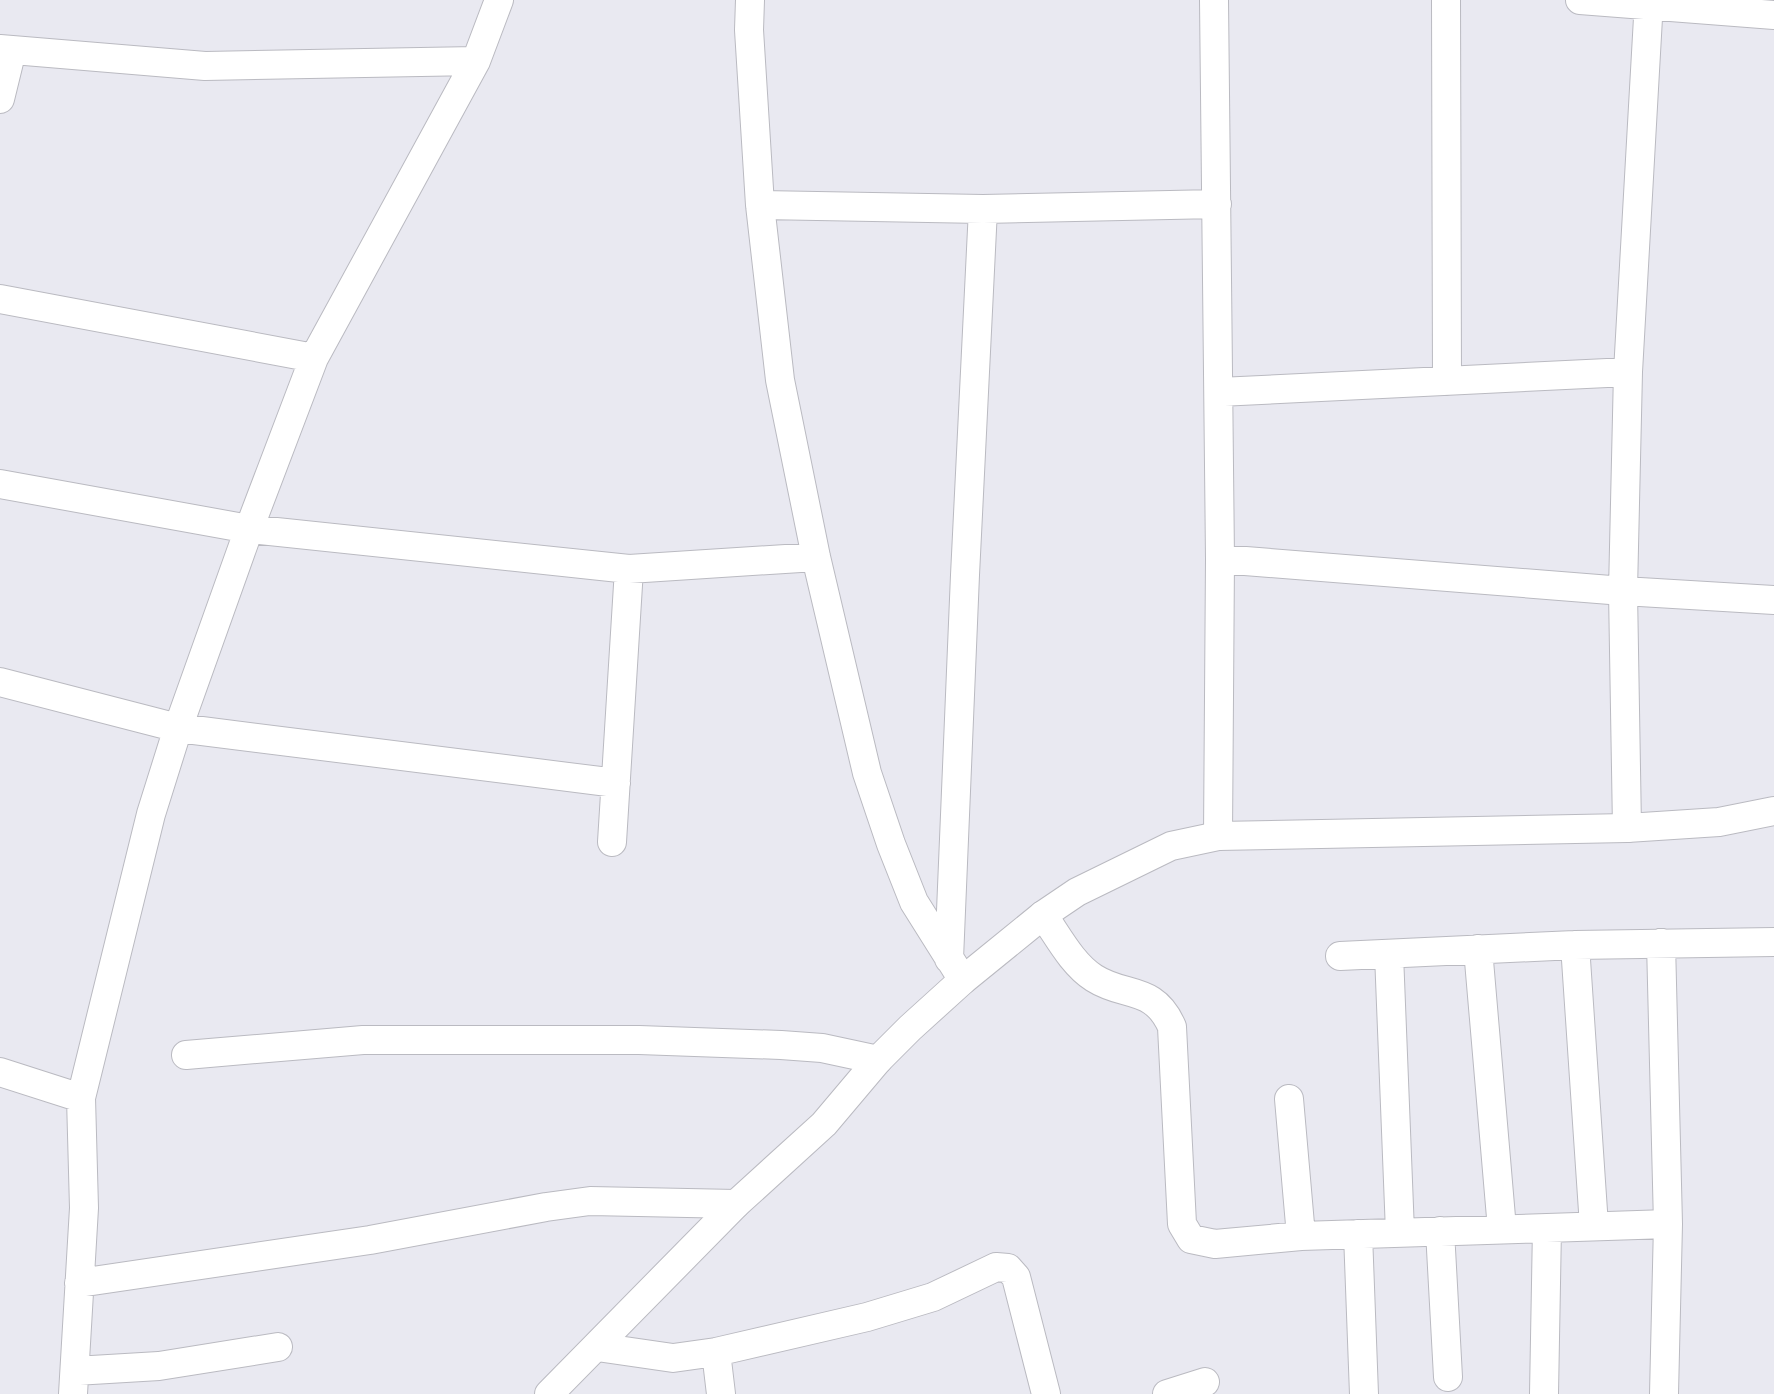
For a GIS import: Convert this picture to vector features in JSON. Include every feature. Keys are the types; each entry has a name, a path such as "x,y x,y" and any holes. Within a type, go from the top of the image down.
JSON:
{"street":[{"path":"278,1347 74,1382 84,1208 80,1098 150,814 178,728 249,529 314,358 476,61 499,0"},
{"path":"750,0 749,30 760,205 780,380 816,556 866,773 914,902 956,969"},
{"path":"1214,0 1220,559 1218,836"},
{"path":"1446,0 1447,381"},
{"path":"1580,0 1649,3 1774,15"},
{"path":"1627,828 1623,590 1628,372 1649,3"},
{"path":"0,99 6,49 205,66 476,61"},
{"path":"760,205 983,209 1217,204"},
{"path":"956,969 964,585 983,209"},
{"path":"0,299 314,358"},
{"path":"1218,392 1628,372"},
{"path":"0,484 249,529 629,569 816,556"},
{"path":"1220,559 1774,600"},
{"path":"612,842 629,569"},
{"path":"0,682 178,728 616,784"},
{"path":"549,1394 736,1204 824,1124 956,969 1077,892 1171,846 1218,836 1627,828 1719,822 1774,812"},
{"path":"1043,915 1080,966 1095,978 1152,1000 1165,1011 1172,1027 1182,1224 1191,1239 1215,1244 1301,1236 1668,1224"},
{"path":"1661,942 1668,1224 1664,1394"},
{"path":"1340,956 1661,942 1774,942"},
{"path":"1574,945 1594,1226"},
{"path":"1478,950 1502,1229"},
{"path":"1389,954 1400,1232"},
{"path":"186,1055 363,1040 639,1040 789,1045 822,1048 878,1060"},
{"path":"0,1072 80,1098"},
{"path":"1289,1098 1301,1236"},
{"path":"79,1283 370,1240 590,1201 736,1204"},
{"path":"1544,1394 1547,1228"},
{"path":"1440,1231 1448,1377"},
{"path":"1353,1394 1364,1394 1358,1234"},
{"path":"597,1347 673,1358 716,1352 867,1317 933,1297 996,1268 1008,1268 1016,1277 1046,1394"},
{"path":"716,1352 721,1394"},
{"path":"1167,1394 1205,1382"}]}
